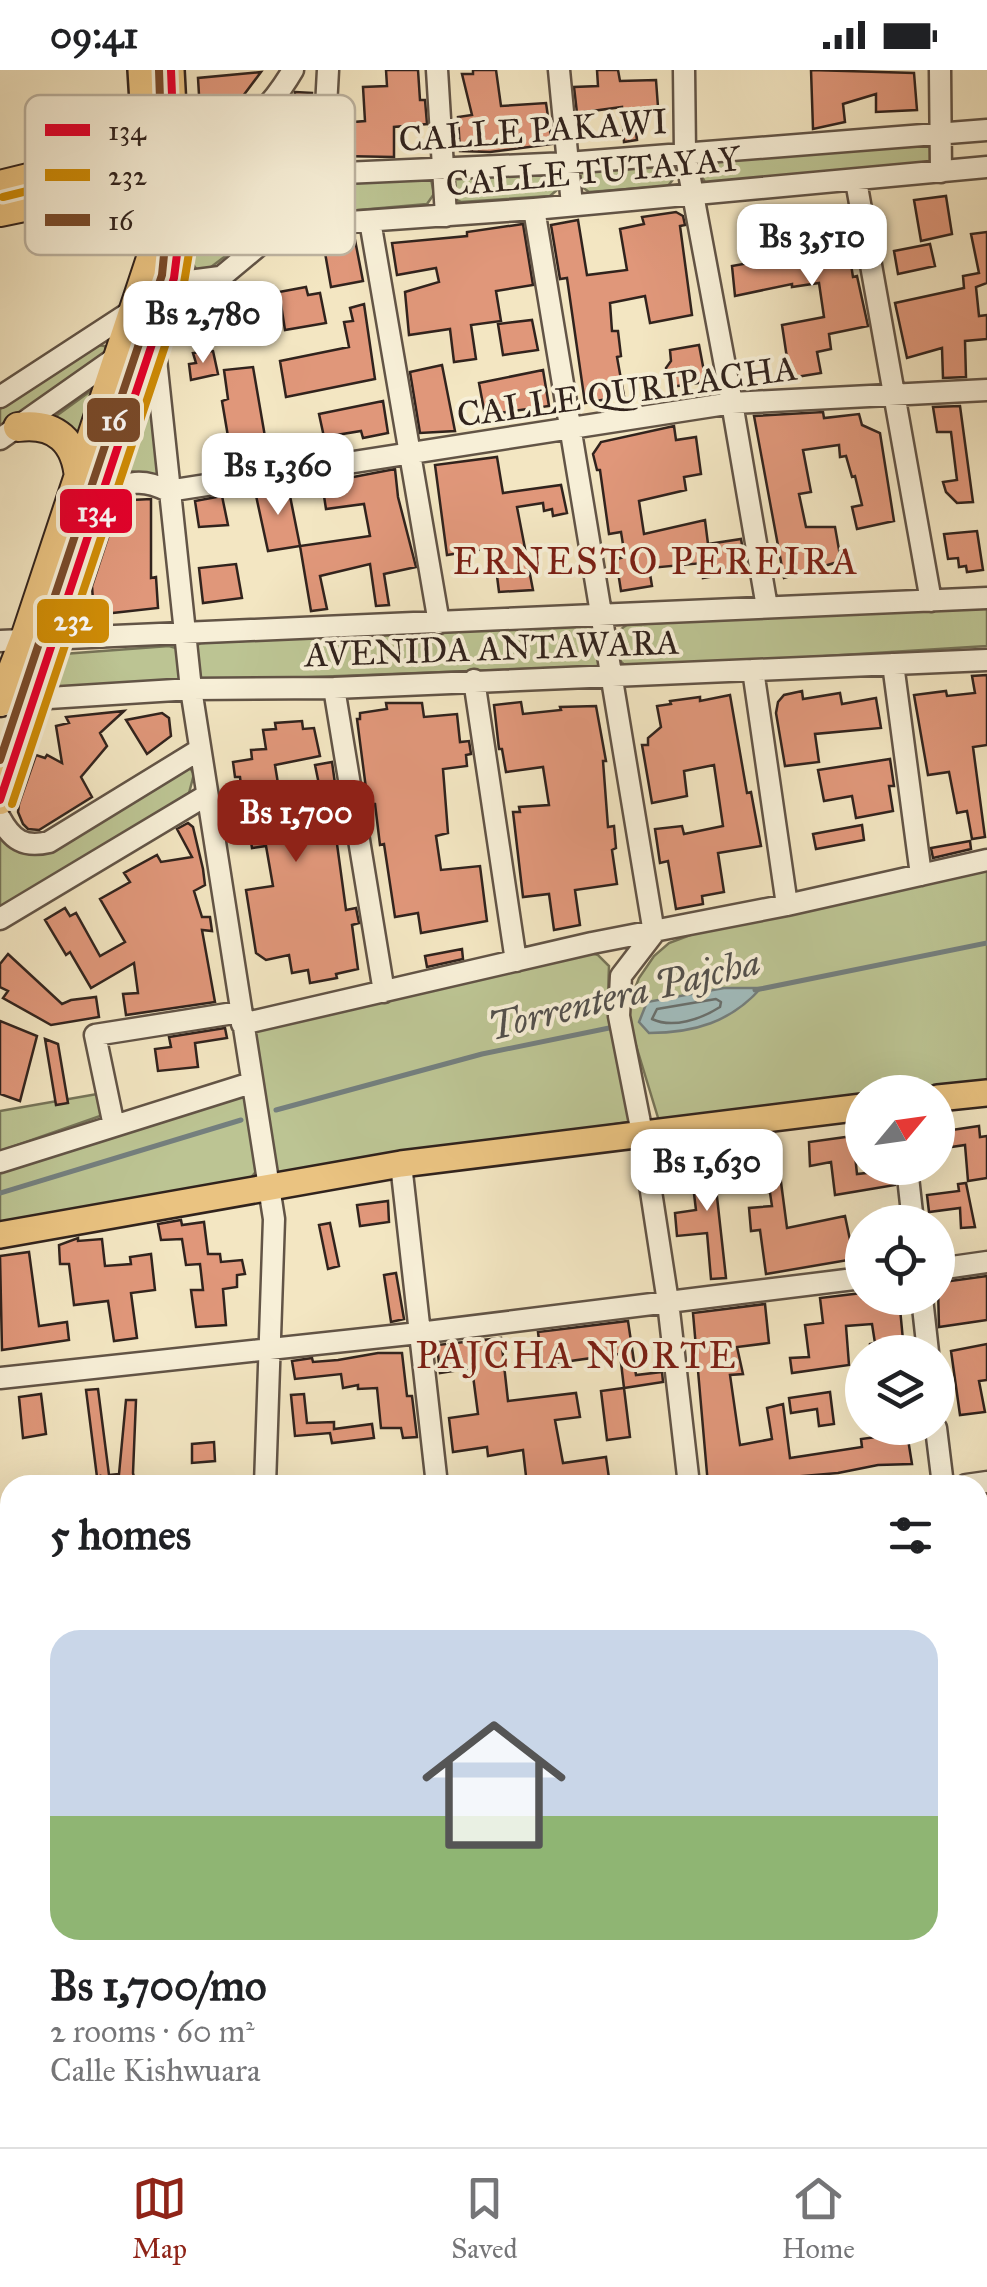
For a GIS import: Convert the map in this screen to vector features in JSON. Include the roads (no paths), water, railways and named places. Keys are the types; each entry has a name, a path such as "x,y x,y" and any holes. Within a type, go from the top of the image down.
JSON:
{"highway":[{"path":"0,185 25,179"},
{"path":"0,212 25,207"},
{"path":"0,704 26,639 152,255"},
{"path":"0,800 33,700 26,639 104,495 170,292 175,255"},
{"path":"9,433 48,428 63,436 73,448 79,479"}],"main road":[{"path":"141,70 143,95"},
{"path":"171,70 172,95"},
{"path":"955,1096 987,1092"},
{"path":"0,1234 401,1164 845,1109"}],"street":[{"path":"277,95 293,70"},
{"path":"327,95 328,70"},
{"path":"437,70 446,216"},
{"path":"559,70 572,205"},
{"path":"684,70 685,152 766,607"},
{"path":"940,70 941,172"},
{"name":"CALLE PAKAWI","path":"355,173 567,163 987,130"},
{"name":"CALLE TUTAYAY","path":"355,222 856,181 987,166"},
{"path":"856,181 932,601"},
{"path":"534,209 654,933 621,976"},
{"path":"370,222 440,624"},
{"name":"CALLE TUTAYAY","path":"9,433 178,316 247,255"},
{"name":"CALLE TUTAYAY","path":"0,397 135,309 189,281 220,276"},
{"path":"154,333 191,689 274,1218 266,1475"},
{"name":"CALLE QURIPACHA","path":"104,495 138,481 168,490 732,402 987,390"},
{"name":"AVENIDA ANTAWARA","path":"26,639 987,598"},
{"name":"AVENIDA ANTAWARA","path":"0,704 191,689 334,688 987,660"},
{"path":"892,664 921,874"},
{"path":"753,670 787,905"},
{"path":"474,680 516,961"},
{"path":"334,688 384,992"},
{"path":"0,818 19,842 49,842 200,750"},
{"path":"0,920 207,796"},
{"path":"114,1126 95,1035 241,1018 384,992 592,943 987,860"},
{"path":"592,943 616,961 621,976 621,1025 668,1302 688,1475"},
{"path":"0,1162 114,1126 254,1101"},
{"path":"401,1164 437,1475"},
{"path":"955,1267 987,1262"},
{"path":"0,1378 268,1350 845,1280"},
{"path":"938,1445 942,1475"}],"water":[{"path":"724,988 761,988 724,1017 696,1028 649,1033 639,1022 647,1002"}],"waterway":[{"name":"Torrentera Pajcha","path":"755,990 987,943"},
{"name":"Torrentera Pajcha","path":"276,1110 482,1054 614,1027"},
{"name":"Torrentera Pajcha","path":"0,1193 241,1120"}],"district":[{"name":"ERNESTO PEREIRA","path":"656,561"},
{"name":"PAJCHA NORTE","path":"577,1355"}]}
